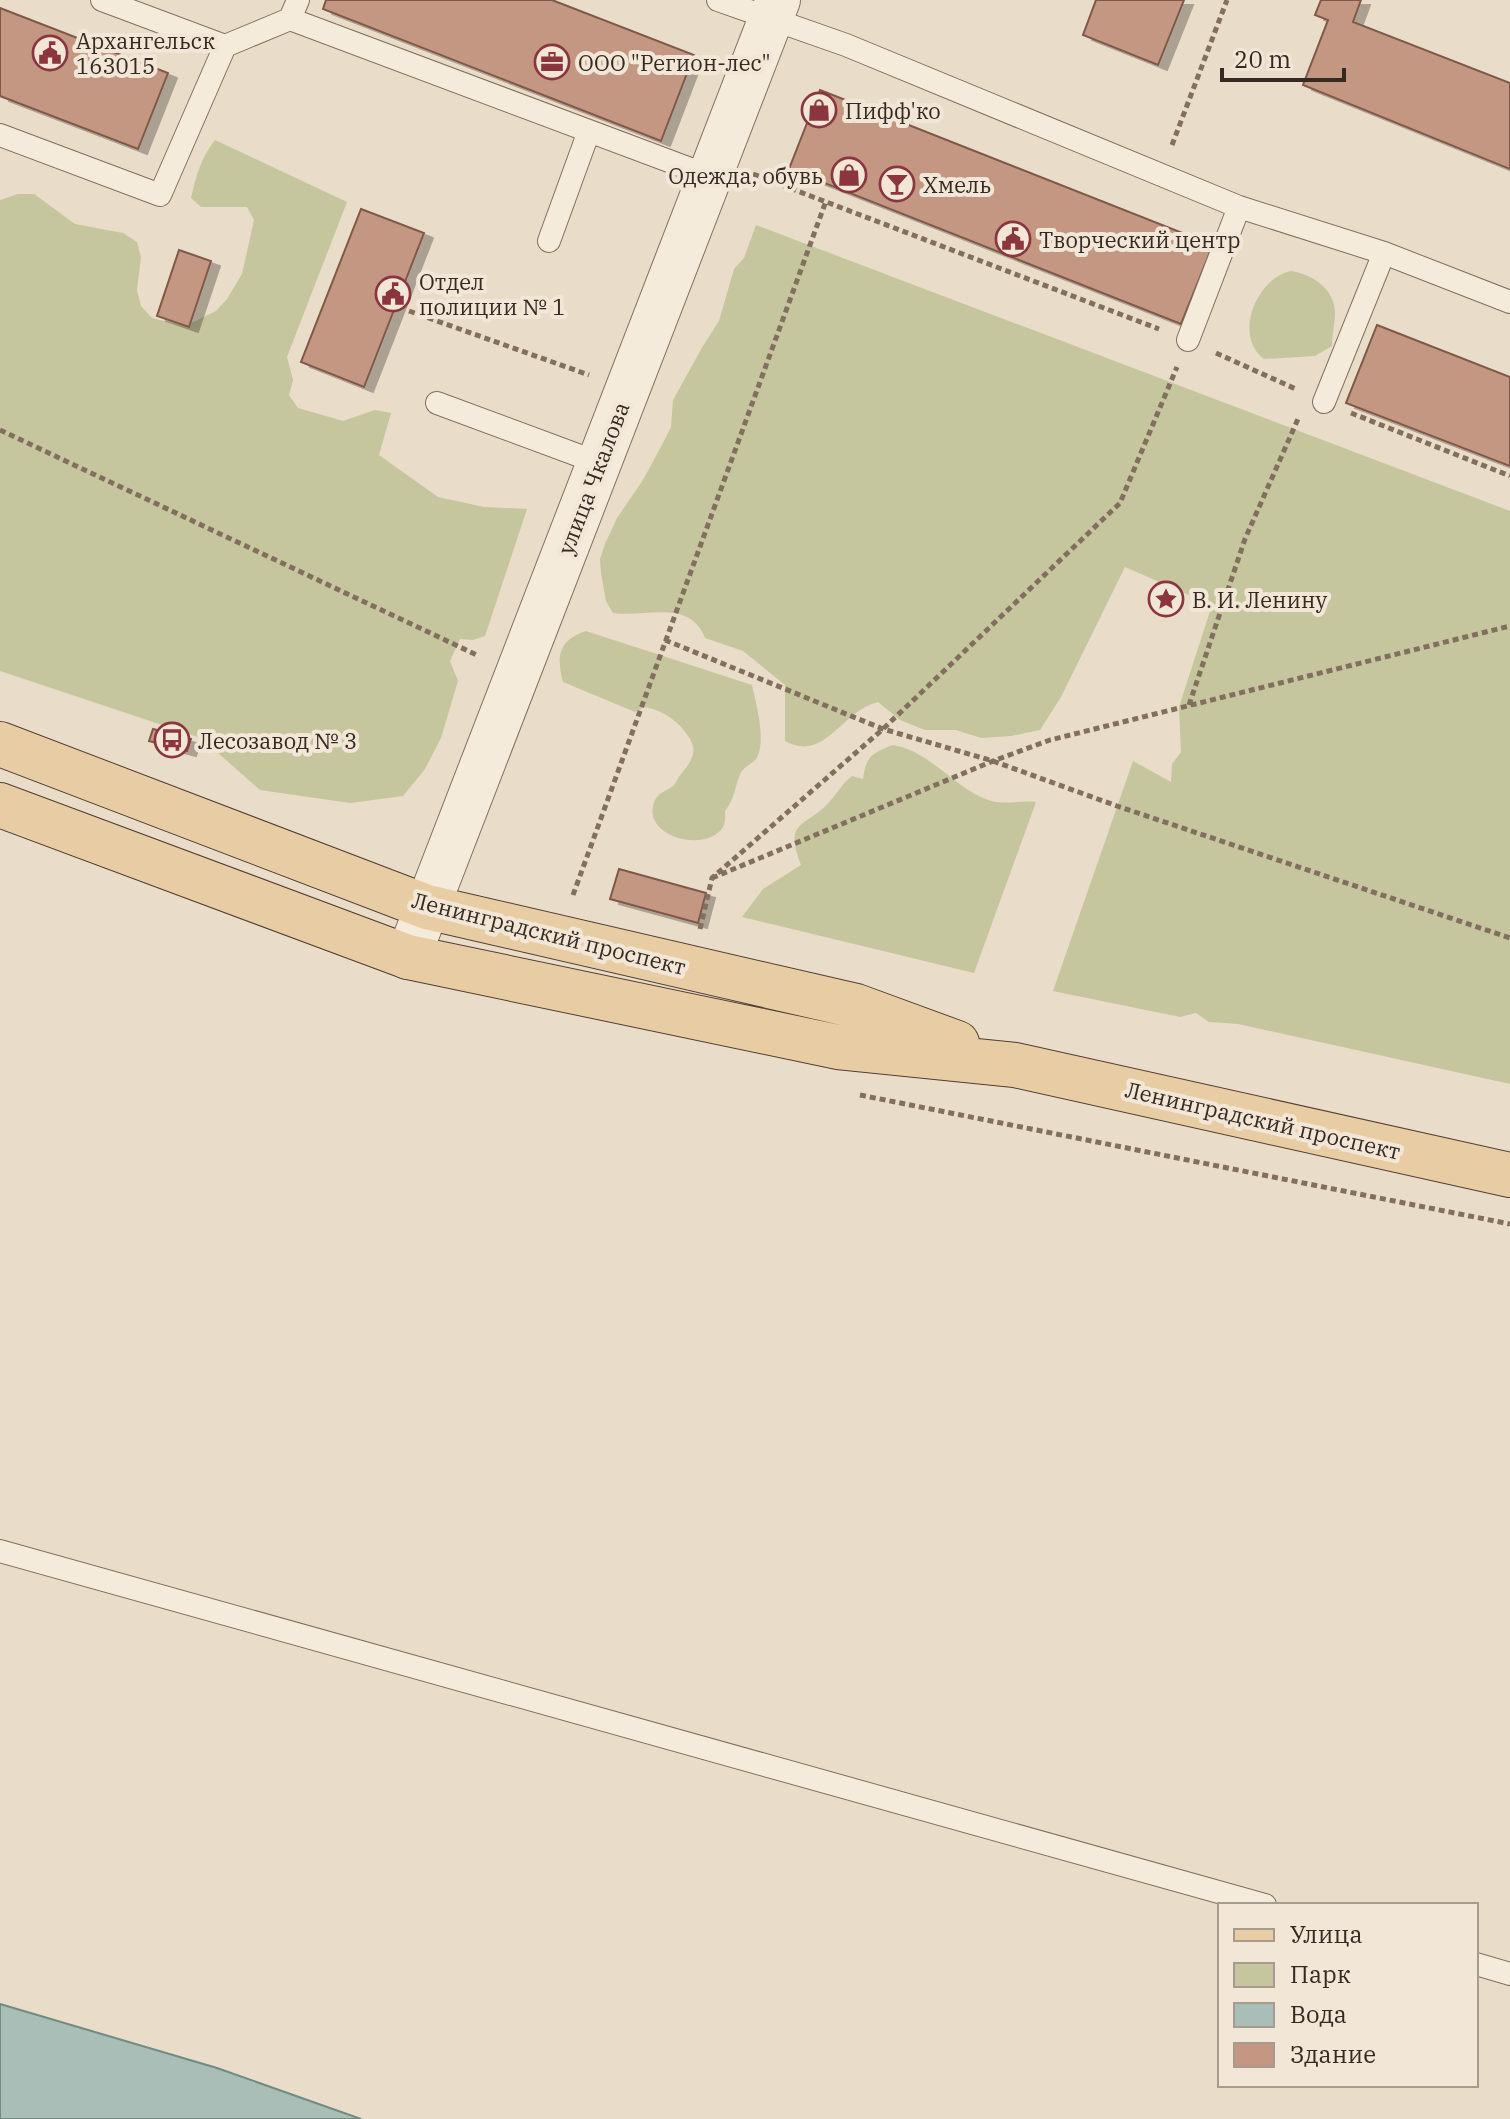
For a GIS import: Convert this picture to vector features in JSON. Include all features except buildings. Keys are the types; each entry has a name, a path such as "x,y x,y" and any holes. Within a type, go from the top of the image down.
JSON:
{"main road":[{"name":"Ленинградский проспект","path":"0,744 427,907 856,1006 1015,1065"},
{"name":"Ленинградский проспект","path":"0,805 408,957 838,1047 1015,1065 1510,1175"}],"street":[{"name":"улица Чкалова","path":"408,957 774,10"}],"lane":[{"path":"102,0 225,46"},
{"path":"718,0 774,10 846,45 1239,207 1384,253 1510,302"},
{"path":"0,135 160,195 225,46 294,10 589,131 712,168"},
{"path":"549,241 589,131"},
{"path":"1188,340 1239,207"},
{"path":"1313,406 1384,253"},
{"path":"437,403 599,463"},
{"path":"0,1551 1258,1903"},
{"path":"1478,1965 1510,1974"}],"path":[{"path":"1161,175 1227,0"},
{"path":"699,932 712,878 883,729 1120,503 1188,340 826,201 712,168"},
{"path":"573,895 826,201"},
{"path":"409,311 590,375"},
{"path":"1188,706 1245,539 1313,406"},
{"path":"0,430 479,656"},
{"path":"712,878 1050,740 1510,626"},
{"path":"665,640 883,729 993,761 1510,938"}],"green space":[{"path":"215,140 347,202 287,357 293,380 289,395 298,408 343,421 375,410 391,413 379,455 438,497 484,507 527,509 485,636 473,640 460,639 450,661 458,681 441,738 425,769 403,796 350,803 260,790 201,738 0,671 0,200 18,194 34,194 75,224 123,233 137,242 141,257 137,290 141,306 152,318 185,326 216,311 227,299 242,274 254,220 247,207 201,207 191,198 200,168"},
{"path":"756,225 1510,511 1510,1084 1238,1024 1209,1022 1196,1013 1180,1017 1053,991 1133,761 1171,782 1172,764 1181,752 1179,707 1212,605 1125,567 1061,697 1040,730 981,738 956,730 925,730 900,720 878,702 853,715 822,741 799,746 785,741 785,685 743,651 705,638 689,618 678,614 613,613 606,601 601,573 600,559 605,544 671,427 673,400 719,321 734,269 744,258"},
{"path":"1291,271 1314,279 1331,297 1335,313 1332,346 1315,356 1264,359 1255,349 1250,336 1253,308 1268,284"},
{"path":"586,631 752,685 760,723 759,752 756,759 743,769 725,811 724,826 717,834 703,839 680,838 669,834 655,821 652,811 655,800 674,785 692,756 691,740 677,723 654,710 644,707 635,712 563,682 560,664 562,650 570,639"},
{"path":"893,745 919,755 965,788 991,801 1036,802 974,973 742,917 763,889 801,865 795,839 800,826 822,809 852,776 863,779 871,756"}],"water":[{"path":"0,2004 217,2068 361,2119 0,2119"}],"place":[{"name":"Архангельск 163015","path":"50,53"},
{"name":"ООО \"Регион-лес\"","path":"552,62"},
{"name":"Пифф'ко","path":"819,110"},
{"name":"Одежда, обувь","path":"849,175"},
{"name":"Хмель","path":"897,184"},
{"name":"Творческий центр","path":"1013,239"},
{"name":"Отдел полиции № 1","path":"393,294"},
{"name":"В. И. Ленину","path":"1166,599"},
{"name":"Лесозавод № 3","path":"172,740"}]}
